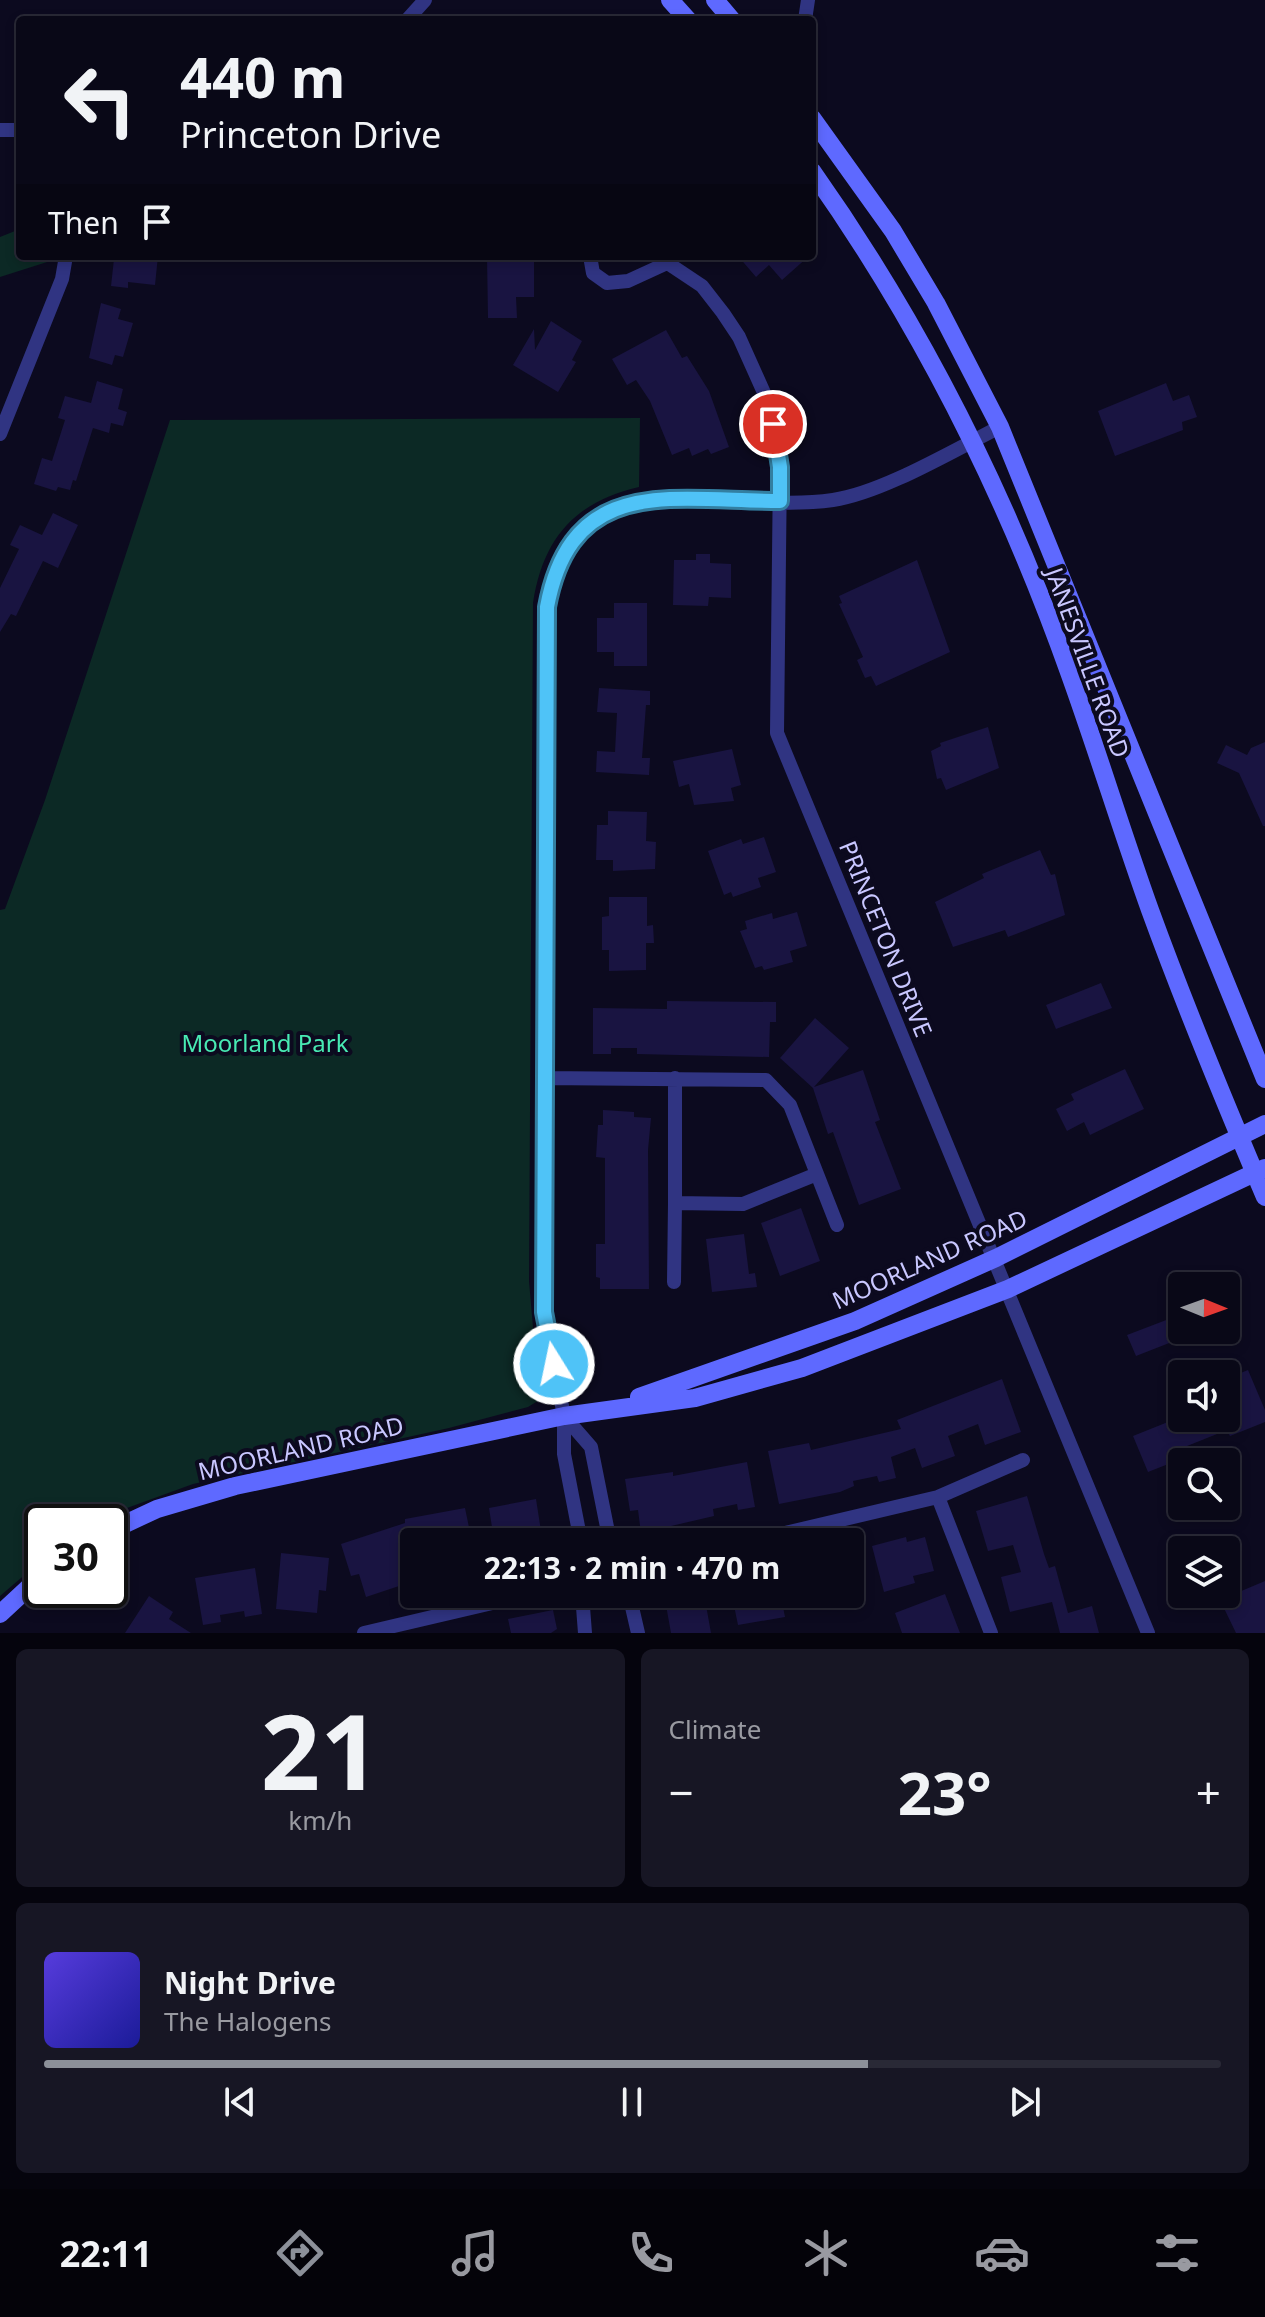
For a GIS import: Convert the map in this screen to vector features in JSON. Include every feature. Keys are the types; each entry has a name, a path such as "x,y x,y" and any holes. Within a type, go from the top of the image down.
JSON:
{"main road":[{"path":"670,0 684,16"},
{"path":"715,0 729,16"},
{"name":"JANESVILLE ROAD","path":"816,124 893,231 936,303 1000,427 1265,1079"},
{"name":"JANESVILLE ROAD","path":"816,177 876,262 972,441 1069,673 1151,913 1241,1136 1260,1170 1265,1197"},
{"name":"MOORLAND ROAD","path":"602,1409 793,1346 996,1258 1265,1124"},
{"name":"MOORLAND ROAD","path":"128,1523 157,1509 235,1486 564,1416 695,1398 802,1368 1008,1289 1260,1170"},
{"path":"0,1614 24,1592"}],"street":[{"path":"411,16 425,0"},
{"path":"0,434 62,279 65,260"},
{"path":"591,260 593,273 607,283 628,281 661,260"},
{"name":"PRINCETON DRIVE","path":"661,260 702,286 739,337 756,371 778,445 777,733 1148,1633"},
{"path":"578,1528 564,1454 564,1416 544,1312 547,607 553,574 569,543 590,521 612,509 644,500 834,500 880,485 1000,427"},
{"path":"543,1078 766,1080 790,1105 837,1225"},
{"path":"674,1282 675,1078"},
{"path":"675,1203 743,1204 817,1174"},
{"path":"564,1416 591,1447 607,1528"},
{"path":"806,1528 938,1497 1023,1460"},
{"path":"938,1497 991,1633"},
{"path":"364,1633 470,1608"},
{"path":"583,1608 585,1633"},
{"path":"632,1608 638,1633"}],"green space":[{"path":"16,231 16,260 53,260 0,277 0,237"},
{"name":"Moorland Park","path":"640,418 639,487 597,502 566,526 545,560 533,603 529,1281 534,1339 544,1383 541,1399 528,1407 449,1428 193,1484 128,1508 128,1504 24,1504 24,1575 0,1596 0,910 5,909 45,800 170,420"}],"building":[{"path":"114,260 158,260 155,285 128,282 128,288 111,286"},
{"path":"487,260 534,260 534,297 516,297 517,318 488,318"},
{"path":"741,260 804,260 782,280 769,265 756,277"},
{"path":"101,303 121,309 118,319 133,323 123,357 115,355 112,365 89,358"},
{"path":"551,321 582,341 572,360 576,362 558,392 513,365 534,329 535,350"},
{"path":"666,330 682,358 687,356 709,391 729,447 711,454 708,449 692,456 689,448 672,455 650,401 636,380 627,385 612,359"},
{"path":"97,381 123,389 118,409 127,412 123,426 111,423 109,433 93,428 76,481 73,480 70,490 58,487 56,491 34,484 42,458 52,461 65,420 58,418 65,396 91,403"},
{"path":"1166,383 1173,401 1189,395 1197,417 1182,422 1183,430 1115,456 1098,411"},
{"path":"53,513 78,525 58,568 43,561 16,616 11,614 0,632 0,588 19,549 10,545 20,525 42,535"},
{"path":"696,554 710,554 710,563 731,564 731,598 709,597 708,606 673,605 674,560 696,560"},
{"path":"917,560 950,652 876,686 871,676 865,678 857,660 863,657 839,604 842,603 839,596"},
{"path":"614,603 647,603 647,666 614,666 614,652 597,652 597,618 614,618"},
{"path":"599,688 650,691 642,758 650,758 649,775 596,772 597,751 615,752 617,713 597,712"},
{"path":"988,727 999,768 946,790 941,778 937,779 931,751 941,746 940,743"},
{"path":"1265,742 1263,826 1239,773 1217,763 1226,745 1247,755 1251,748"},
{"path":"732,749 741,785 731,788 734,801 694,805 689,784 679,787 673,761"},
{"path":"608,811 647,812 646,841 656,842 655,869 613,871 613,860 596,860 597,825 608,825"},
{"path":"764,837 776,872 758,878 761,887 733,897 731,892 724,895 708,851 741,839 743,844"},
{"path":"1040,850 1051,875 1055,874 1065,915 1008,937 1005,930 953,947 935,902 984,878 982,874"},
{"path":"609,897 647,897 647,926 653,925 654,943 646,943 646,970 609,971 609,950 602,950 602,917 609,916"},
{"path":"797,912 807,946 790,951 793,962 764,970 762,966 755,968 740,931 747,929 745,921 772,913 773,919"},
{"path":"1101,983 1112,1008 1056,1029 1046,1005"},
{"path":"667,1001 776,1002 776,1022 770,1022 769,1057 637,1054 637,1048 611,1048 611,1054 593,1054 593,1008 667,1009"},
{"path":"815,1018 849,1048 814,1087 863,1070 880,1120 875,1122 901,1189 859,1205 833,1132 828,1134 813,1088 780,1058"},
{"path":"1125,1069 1144,1109 1090,1135 1084,1122 1067,1131 1056,1109 1074,1100 1071,1094"},
{"path":"603,1110 634,1112 634,1117 651,1118 648,1150 649,1289 600,1289 600,1278 596,1277 596,1244 605,1244 605,1158 596,1157 598,1125 603,1125"},
{"path":"801,1208 820,1261 780,1276 761,1223"},
{"path":"744,1234 749,1274 755,1273 757,1287 712,1292 706,1239"},
{"path":"1168,1319 1168,1343 1136,1356 1127,1335"},
{"path":"1248,1370 1265,1410 1265,1422 1240,1432 1240,1373"},
{"path":"1002,1379 1021,1432 985,1445 978,1424 948,1436 955,1456 922,1468 915,1448 891,1457 896,1478 879,1482 877,1476 853,1481 854,1486 840,1492 779,1504 768,1451 809,1443 811,1450 901,1429 897,1420"},
{"path":"1168,1422 1168,1432 1222,1432 1182,1448 1168,1448 1168,1464 1148,1472 1133,1436"},
{"path":"747,1462 755,1507 738,1510 737,1504 713,1509 714,1516 662,1528 640,1528 638,1510 630,1511 625,1479 673,1472 673,1476"},
{"path":"1027,1496 1049,1568 1055,1566 1068,1613 1092,1606 1099,1633 1060,1633 1052,1602 1010,1612 1001,1577 1021,1572 1013,1545 988,1551 976,1511"},
{"path":"536,1499 541,1528 492,1528 489,1508"},
{"path":"465,1508 469,1528 400,1528 400,1586 366,1597 359,1574 351,1576 341,1544 405,1523 405,1519"},
{"path":"906,1537 907,1542 925,1537 934,1571 913,1576 915,1583 884,1592 872,1546"},
{"path":"281,1553 329,1558 326,1591 319,1590 317,1613 276,1609"},
{"path":"255,1568 262,1614 245,1617 244,1611 220,1615 221,1622 203,1625 195,1578"},
{"path":"1265,1581 1265,1633 1236,1633 1224,1608 1240,1608 1240,1592"},
{"path":"945,1594 960,1633 902,1633 895,1613"},
{"path":"149,1596 173,1612 169,1619 191,1633 125,1633"},
{"path":"667,1608 707,1608 711,1633 671,1633"},
{"path":"734,1608 783,1608 785,1617 738,1625"},
{"path":"553,1610 557,1629 551,1633 511,1633 508,1619"}],"route":[{"path":"554,1364 544,1312 543,1078 547,607 553,574 569,543 590,521 612,509 644,500 780,501 780,467 773,424"}]}
